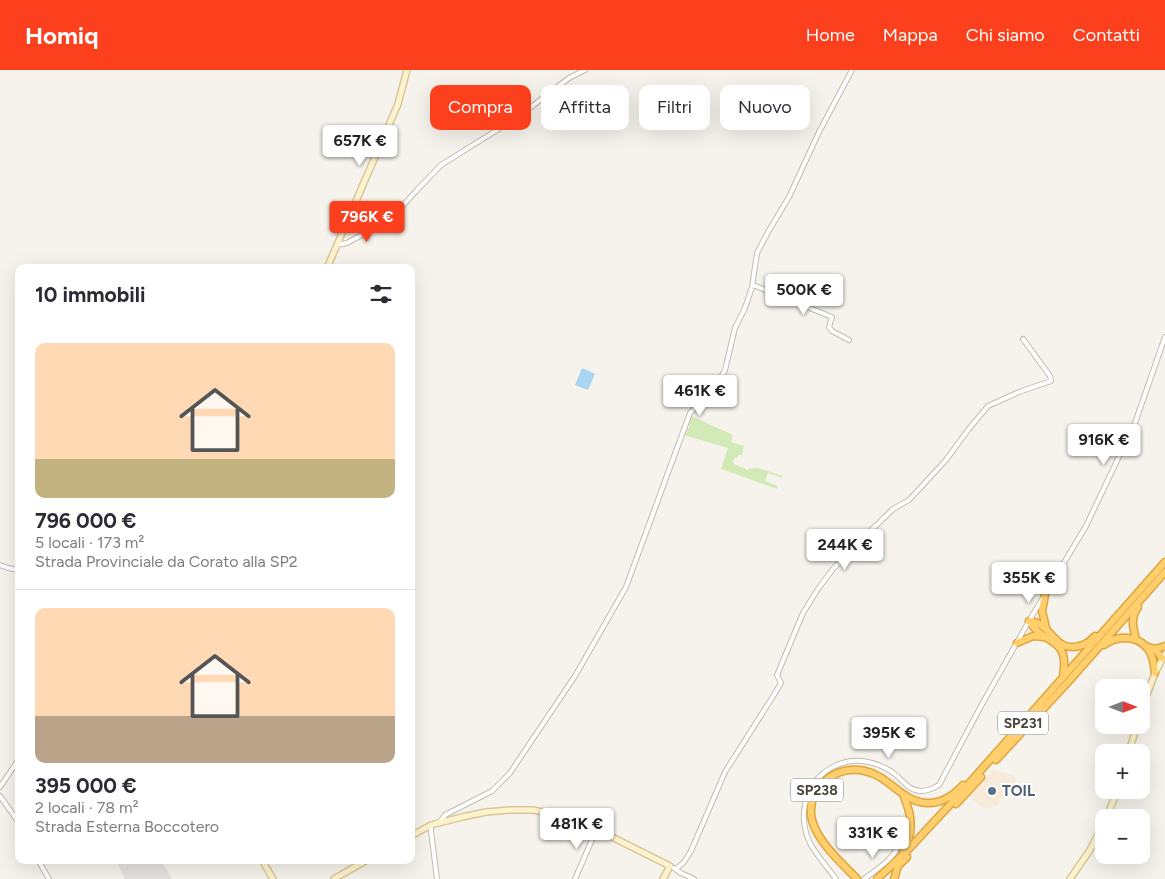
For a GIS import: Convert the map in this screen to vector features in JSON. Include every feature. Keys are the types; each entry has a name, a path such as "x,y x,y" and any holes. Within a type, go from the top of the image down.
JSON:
{"highway":[{"name":"SP231","path":"884,879 967,793 1165,562"},
{"name":"SP231","path":"876,879 905,853 1165,572"},
{"path":"1136,639 1132,623 1136,610 1154,590 1155,583"},
{"path":"1045,595 1042,612 1046,628"},
{"path":"1029,622 1036,622 1046,628 1058,643 1072,648 1086,644 1102,628 1112,623"},
{"path":"1029,622 1036,630 1059,647 1063,653 1065,680 1080,671 1099,649 1109,642 1120,638 1136,639 1145,646 1152,656 1155,673"},
{"path":"1017,643 1033,636 1047,637"},
{"path":"1145,646 1155,648 1165,646"},
{"path":"1155,648 1164,656"},
{"path":"1152,656 1164,656"},
{"path":"904,795 915,801 926,803 937,802 947,798 959,789 1002,746"},
{"name":"SP238","path":"855,877 818,835 812,824 810,811 815,794 830,777 837,773 845,770 861,770 885,780 904,795"},
{"path":"876,879 877,874 903,851 910,838 910,814 904,795"},
{"path":"894,879 898,866 913,849"}],"street":[{"path":"329,264 395,111 407,70"},
{"path":"337,245 362,235 388,219 398,211 441,165 518,118 569,78 585,70"},
{"path":"438,823 445,815 492,791 510,773 575,676 626,587 690,413 714,390 725,370 735,328 745,308 753,285 757,253 789,197 819,132 852,70"},
{"path":"753,285 832,317 829,327 832,331 849,340"},
{"path":"836,879 810,844 805,828 806,797 812,785 820,776 835,766 847,762 862,761 876,764 888,770 912,789 920,791 939,785 981,706 1086,526 1131,430 1165,337"},
{"path":"676,869 684,862 691,851 725,772 780,683 777,675 803,612 833,569 893,508 909,500 946,460 988,406 1019,392 1051,382 1050,376 1023,338"},
{"path":"0,565 15,569"},
{"path":"1150,687 1164,656"},
{"path":"0,787 15,765"},
{"path":"0,796 15,817"},
{"path":"415,834 438,823 486,812 532,810 550,812 576,818 694,879"},
{"path":"431,826 437,879"},
{"path":"575,879 596,828"},
{"path":"864,879 889,859 897,849 899,844 893,839"},
{"path":"1070,879 1095,840"},
{"path":"40,864 49,879"},
{"path":"264,864 273,879"},
{"path":"334,879 360,864"},
{"path":"663,879 670,866"}],"shaded area":[{"name":"TOIL","path":"993,770 1013,775 1016,783 996,806 982,807 970,797"},
{"path":"118,864 163,864 172,879 125,879"}],"green space":[{"path":"691,416 733,435 731,442 744,446 742,455 738,455 737,458 735,457 734,464 748,470 749,468 755,469 755,467 783,476 782,478 768,473 765,481 778,486 777,489 721,469 728,448 684,435 690,425 688,422"}],"water":[{"path":"582,368 595,374 588,390 575,385"}],"place":[{"name":"TOIL","path":"992,791"}]}
